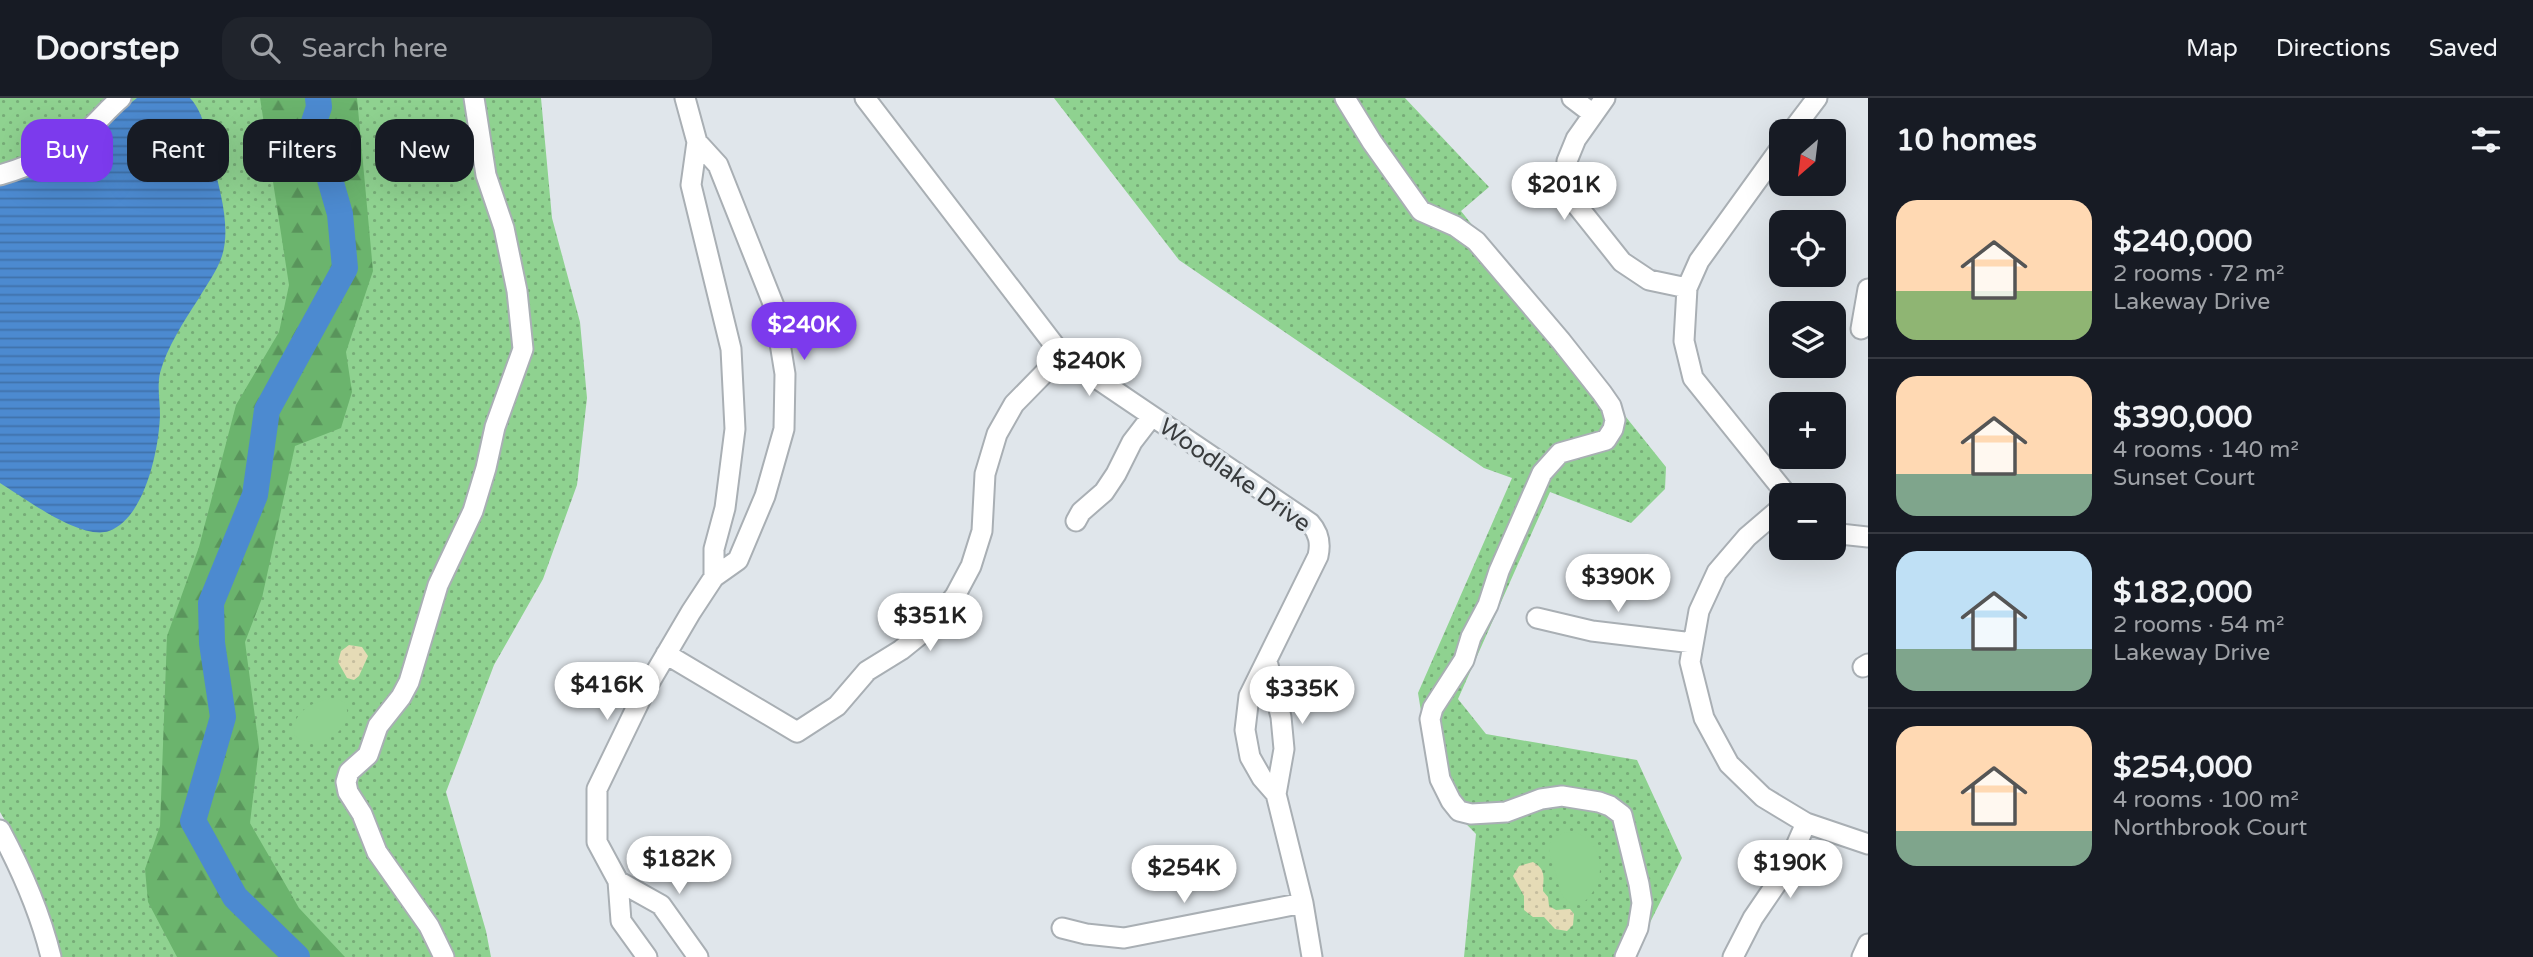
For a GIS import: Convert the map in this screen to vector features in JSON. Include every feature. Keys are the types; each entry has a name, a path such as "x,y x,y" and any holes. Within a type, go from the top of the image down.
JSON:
{"street":[{"path":"0,175 23,167 74,140 121,98"},
{"path":"444,957 429,926 377,852 362,814 348,792 346,782 349,772 368,755 378,726 409,682 439,585 473,511 495,427 523,349 517,291 504,228 484,168 480,125 474,98"},
{"path":"685,98 697,142 691,185 731,349 735,429 725,508 714,549 714,577"},
{"name":"Woodlake Drive","path":"865,98 1062,355 1316,530 1320,547 1318,556 1249,696 1245,730 1250,757 1262,778 1276,794"},
{"path":"1345,98 1371,142 1417,205 1426,214 1455,226 1476,242 1561,341 1608,401 1615,415 1613,429 1606,440 1565,451 1545,469 1513,537 1488,606 1471,638 1464,660 1433,708 1430,719 1440,779 1451,801 1460,811 1471,814 1506,812 1541,799 1562,796 1599,802 1622,815 1642,903 1639,928 1625,957"},
{"path":"1572,98 1593,114"},
{"path":"1605,98 1576,139 1567,161 1566,180 1571,198 1622,262 1649,280 1687,288"},
{"path":"1802,119 1817,98"},
{"path":"647,957 621,921 618,881 597,842 597,789 644,692 666,654 714,577 738,560 765,496 784,429 785,374 774,306 718,165 697,142"},
{"path":"1769,164 1699,261 1687,288 1684,341 1693,378 1777,483"},
{"path":"1861,329 1868,289"},
{"path":"666,654 797,732 838,706 867,671 901,650 932,625 955,596 971,566 982,531 985,474 997,434 1014,404 1062,355"},
{"path":"1076,521 1081,512 1104,492 1132,442 1152,416"},
{"path":"1769,518 1747,537 1717,572 1699,611 1690,662 1704,718 1729,764 1763,797 1806,823 1868,844"},
{"path":"1846,535 1868,537"},
{"path":"1537,618 1592,631 1693,643"},
{"name":"Woodlake Drive","path":"1267,662 1281,717 1284,750 1276,794 1303,903 1312,957"},
{"path":"1733,957 1753,918 1785,871 1806,823"},
{"path":"0,830 21,869 43,924 51,957"},
{"path":"618,881 661,905 698,957"},
{"path":"1062,928 1086,934 1124,937 1303,903"},
{"path":"1862,957 1868,944"}],"green space":[{"path":"0,98 541,98 552,218 580,322 587,398 577,485 543,579 494,665 446,792 491,957 62,957 36,882 0,812"},
{"path":"260,98 357,98 359,119 263,119"},
{"path":"1054,98 1405,98 1489,187 1461,211 1666,467 1665,489 1631,523 1550,492 1458,699 1486,734 1637,760 1682,858 1633,957 1464,957 1476,834 1434,791 1418,693 1512,478 1484,468 1179,260"},
{"path":"361,141 373,271 346,352 352,392 341,428 295,446 262,598 245,642 259,747 250,823 299,908 345,957 177,957 148,902 145,869 160,826 167,636 199,547 236,405 279,332 289,285 273,182 361,182"},
{"path":"337,698 346,704 347,714 339,731 323,741 304,741 295,736 294,727 300,713 313,704"},
{"path":"1573,832 1585,837 1593,845 1600,866 1595,887 1580,905 1564,898 1549,850 1553,837"}],"sand":[{"path":"349,645 362,647 368,656 359,676 354,680 347,678 338,662 341,651"},
{"path":"1533,862 1542,871 1543,891 1548,897 1549,906 1556,910 1570,909 1574,914 1573,925 1567,931 1555,929 1544,917 1533,917 1524,910 1524,896 1513,876 1519,866"}],"water":[{"path":"137,98 190,98 202,119 127,119 127,182 218,182 225,233 222,256 217,267 176,334 163,363 159,378 157,446 141,498 121,524 109,531 97,532 68,524 0,483 0,186 21,178 21,182 113,182 113,119 110,119"}],"waterway":[{"path":"297,957 235,897 193,821 223,717 212,643 211,603 255,495 267,410 345,268 340,214 327,169 313,151 309,137 319,107 318,98"}]}
